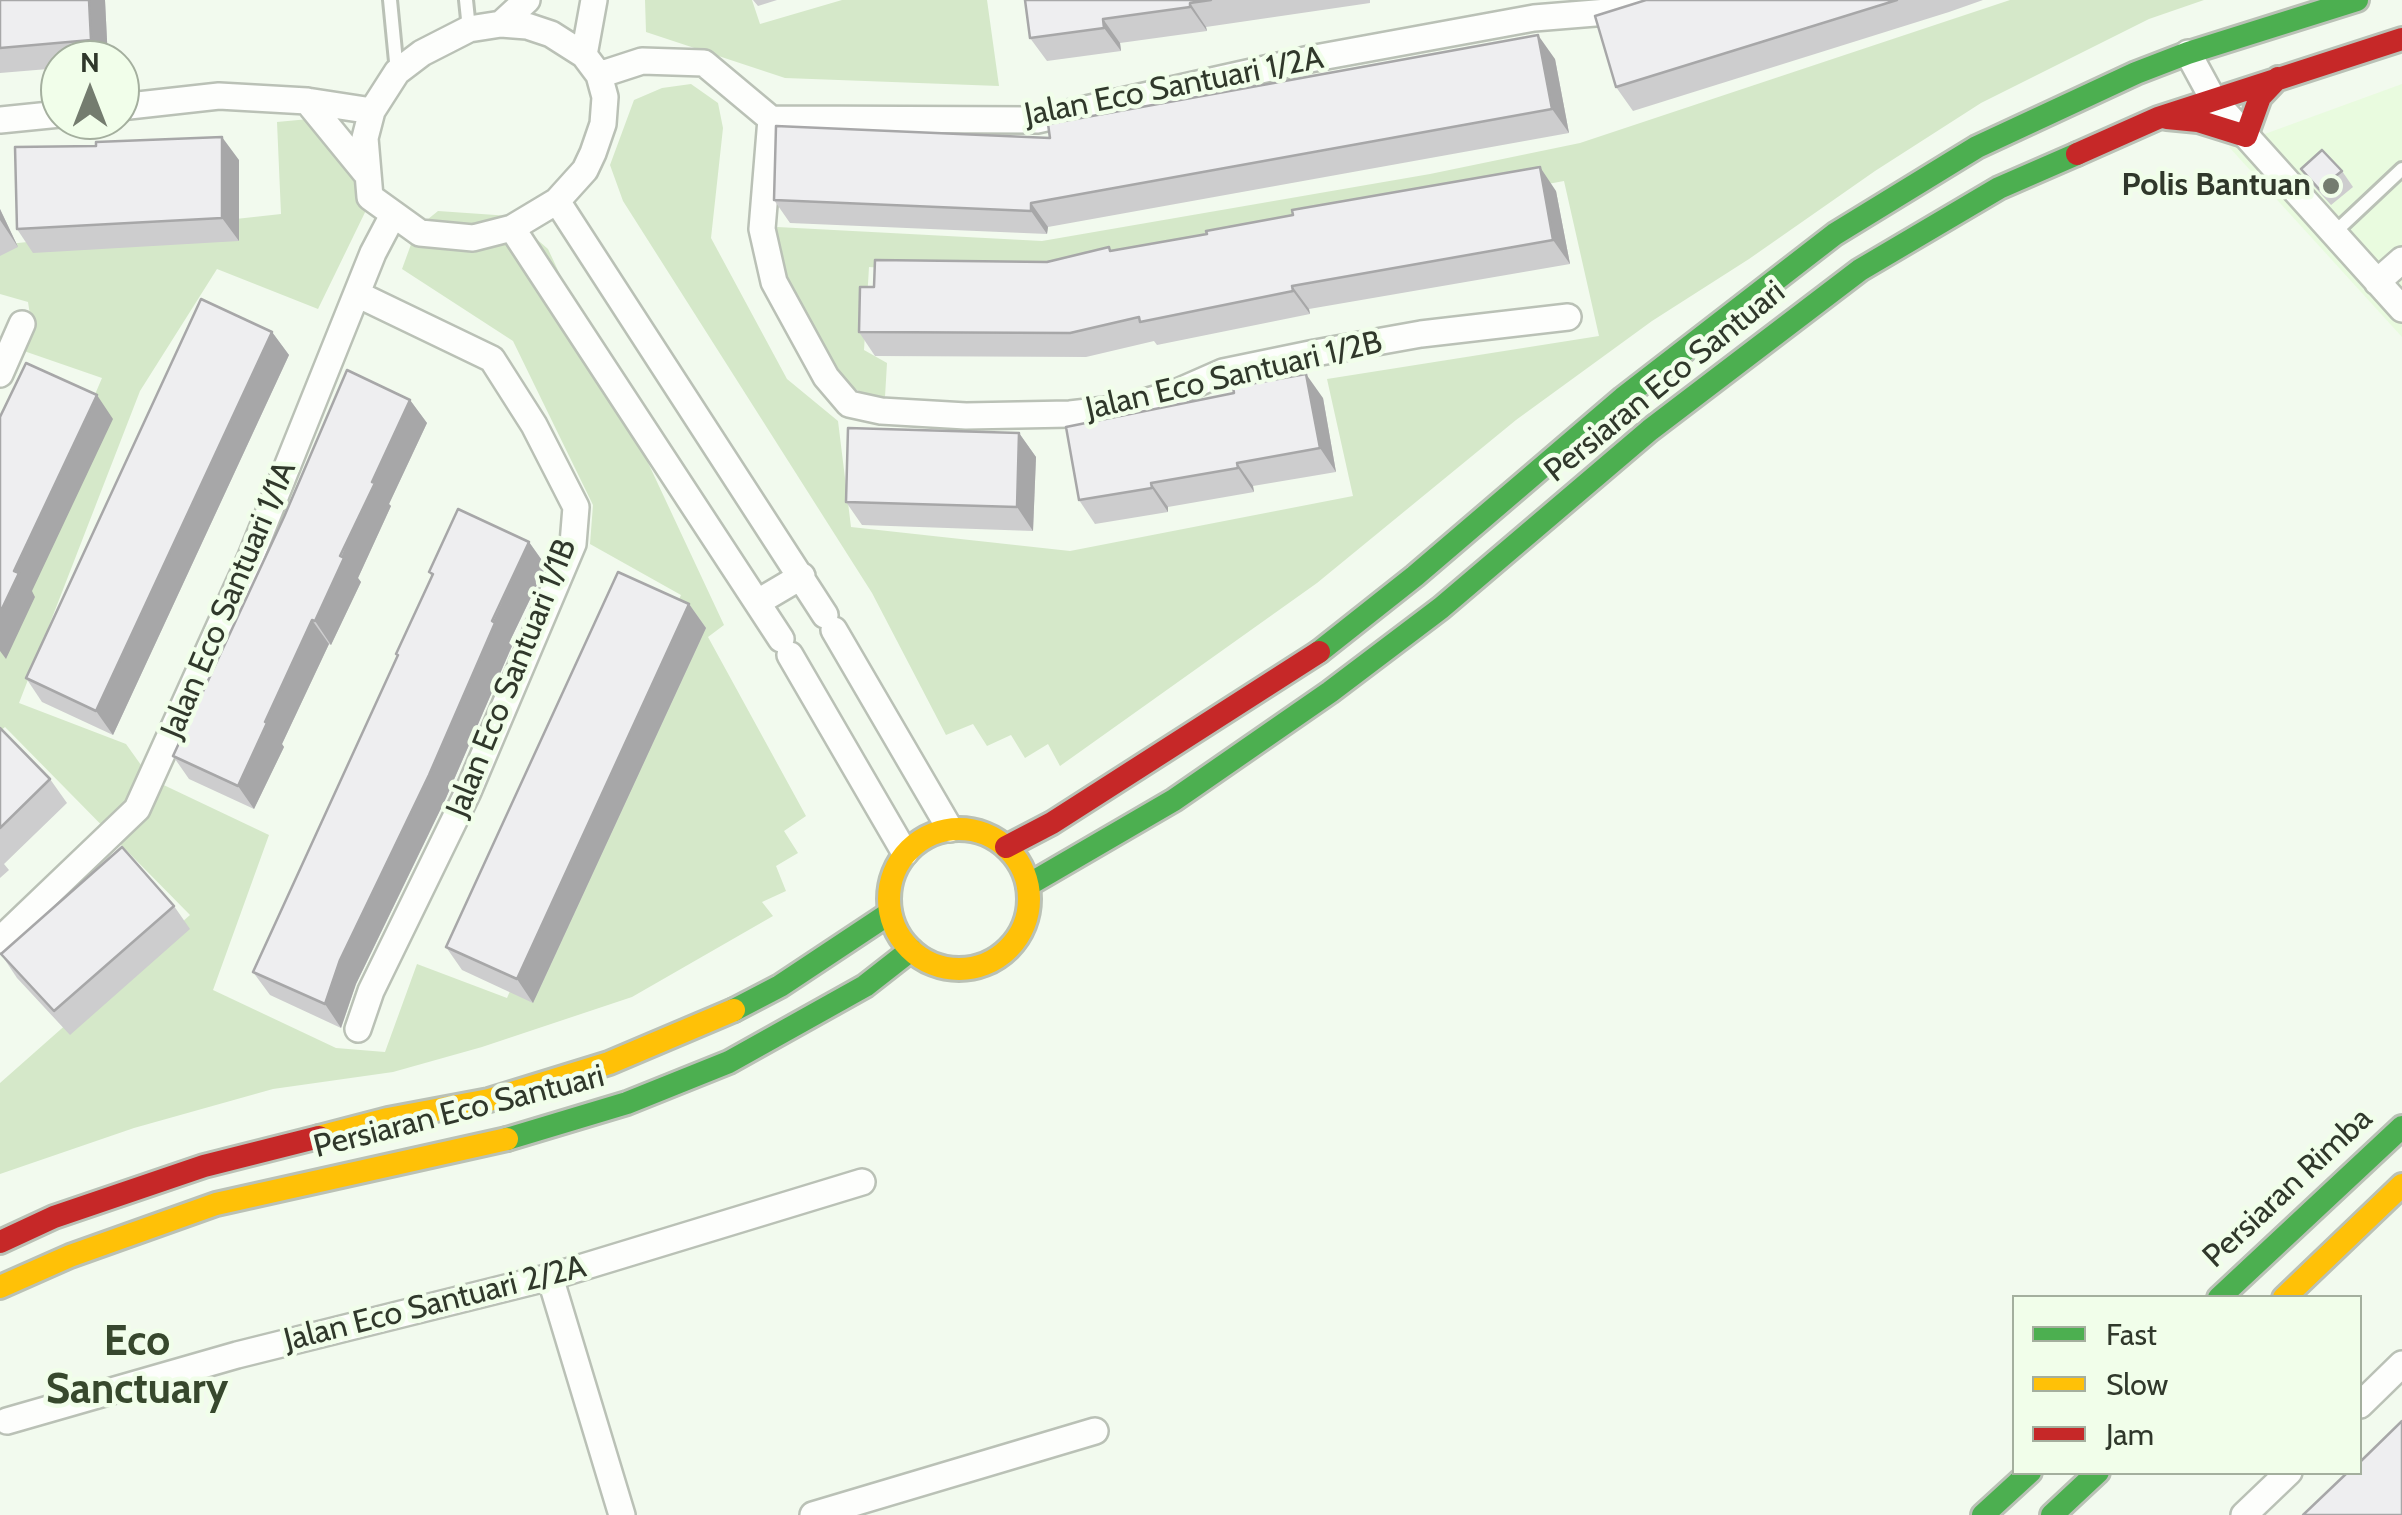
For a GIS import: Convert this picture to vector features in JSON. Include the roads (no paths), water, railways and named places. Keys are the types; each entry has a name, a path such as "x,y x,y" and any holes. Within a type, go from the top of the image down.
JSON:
{"street":[{"path":"502,24 527,0"},
{"path":"594,0 592,65 604,97 603,124"},
{"name":"Jalan Eco Santuari 1/2A","path":"771,119 1037,120 1310,60 1534,18 1632,10 1660,0"},
{"name":"Persiaran Eco Santuari","path":"1006,846 1068,814 1306,662 1415,576 1622,398 1835,234 1977,147 2136,73 2188,52 2357,0"},
{"path":"642,61 603,124 585,170 557,201 512,228 473,238 420,233 370,197 364,138 372,111 396,72 446,38 469,29 502,24 528,26 551,34 592,65 642,61 704,63 771,119"},
{"name":"Persiaran Eco Santuari","path":"1028,885 1174,800 1330,692 1441,608 1650,430 1860,270 1999,188 2158,118 2402,39"},
{"path":"2188,52 2213,99 2402,310"},
{"path":"2246,136 2260,98 2278,78"},
{"path":"140,105 219,96 307,101 372,111"},
{"path":"307,101 365,172"},
{"path":"0,120 40,116"},
{"path":"2158,118 2198,121 2246,136"},
{"name":"Jalan Eco Santuari 1/2B","path":"771,119 762,229 774,282 826,377 848,404 880,411 966,416 1070,414 1123,408 1173,394 1223,372 1315,353 1422,334 1568,317"},
{"path":"557,201 802,576 950,829"},
{"name":"Jalan Eco Santuari 1/1A","path":"0,940 137,810 250,558 393,215"},
{"path":"512,228 758,602 905,853"},
{"path":"2377,282 2402,260"},
{"name":"Jalan Eco Santuari 1/1B","path":"357,294 492,359 542,438 576,507 573,544 468,792 370,991 358,1029"},
{"path":"0,374 22,324"},
{"path":"758,602 802,576"},
{"path":"950,829 990,835 1006,846 1020,864 1028,885 1029,907 1023,928 993,960 973,967 951,968 930,962 898,934 890,913 888,892 905,853 918,841 950,829"},
{"name":"Persiaran Eco Santuari","path":"0,1242 54,1217 204,1166 388,1119 489,1100 609,1063 710,1023 780,986 890,913"},
{"name":"Persiaran Eco Santuari","path":"0,1286 70,1256 216,1204 498,1142 627,1103 730,1062 865,986 912,950"},
{"name":"Persiaran Rimba","path":"2222,1295 2402,1127"},
{"name":"Jalan Eco Santuari 2/2A","path":"8,1421 237,1355 550,1277 862,1182"},
{"path":"2287,1295 2402,1186"},
{"path":"550,1277 622,1515"},
{"path":"2362,1403 2402,1364"},
{"path":"813,1515 1095,1431"},
{"path":"1983,1515 2027,1475"},
{"path":"2052,1515 2095,1475"},
{"path":"2244,1515 2285,1475"}],"lane":[{"path":"390,0 396,72"},
{"path":"466,0 469,29"},
{"path":"2334,233 2402,170"}],"place":[{"name":"Polis Bantuan","path":"2331,186"}],"district":[{"name":"Eco Sanctuary","path":"137,1367"}]}
